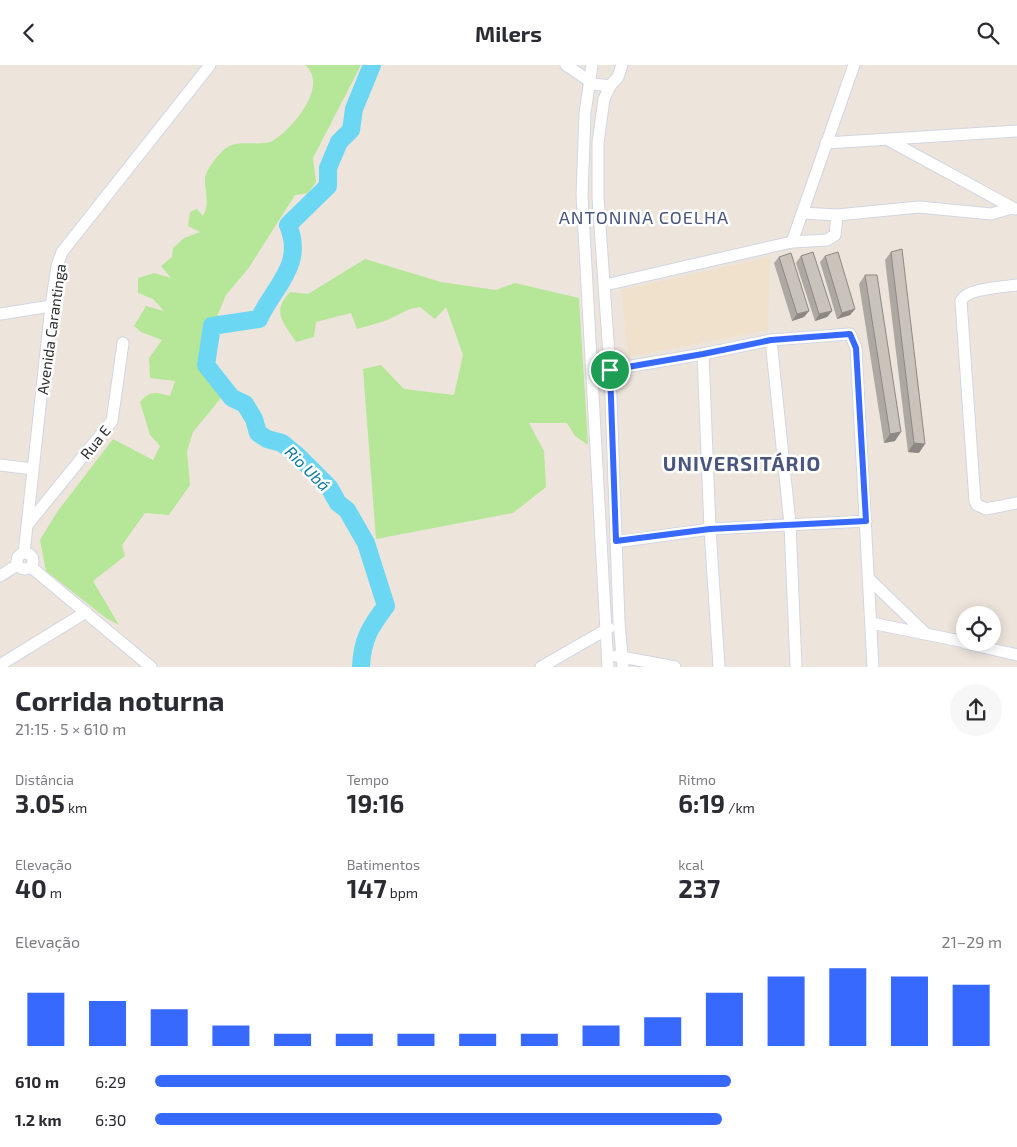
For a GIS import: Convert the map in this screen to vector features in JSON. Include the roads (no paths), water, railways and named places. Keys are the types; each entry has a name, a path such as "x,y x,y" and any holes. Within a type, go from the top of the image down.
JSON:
{"street":[{"name":"Avenida Carantinga","path":"24,553 51,306 57,266 62,252 210,65"},
{"path":"566,65 597,86 610,86"},
{"path":"592,65 583,147 582,195 593,373 604,631 608,667"},
{"path":"622,65 618,77 610,86 604,99 598,143 598,197 610,370 622,662"},
{"path":"792,242 854,65"},
{"path":"826,143 890,141 1017,131"},
{"path":"890,141 1015,209"},
{"path":"803,213 837,215 919,207 991,214 1015,209"},
{"path":"605,285 792,242 830,239 835,235 837,215"},
{"path":"1017,285 966,293 961,301 975,501 977,505 986,509 1017,503"},
{"path":"0,314 51,306"},
{"path":"593,373 771,340 850,334 854,342 870,580 873,667"},
{"path":"771,340 790,524 796,667"},
{"name":"Rua E","path":"28,523 112,421 123,343"},
{"path":"703,354 710,529 719,667"},
{"path":"0,465 33,469"},
{"path":"616,541 710,529 866,521"},
{"path":"0,576 17,565 18,557 24,553 32,559 31,567"},
{"path":"17,565 24,570 31,567"},
{"path":"31,567 151,667"},
{"path":"870,580 925,633"},
{"path":"0,665 86,612"},
{"path":"542,667 619,622"},
{"path":"871,623 956,640"},
{"path":"1001,651 1017,655"},
{"path":"607,654 622,662 675,667"}],"waterway":[{"name":"Rio Ubá","path":"361,667 365,641 375,621 386,606 366,543 347,510 338,503 329,487 282,443 267,439 258,433 254,419 245,404 232,398 206,365 212,326 259,319 286,275 293,252 288,225 328,186 328,168 339,142 351,130 354,109 372,65"}],"district":[{"name":"ANTONINA COELHA","path":"644,217"},
{"name":"UNIVERSITÁRIO","path":"742,463"}]}
